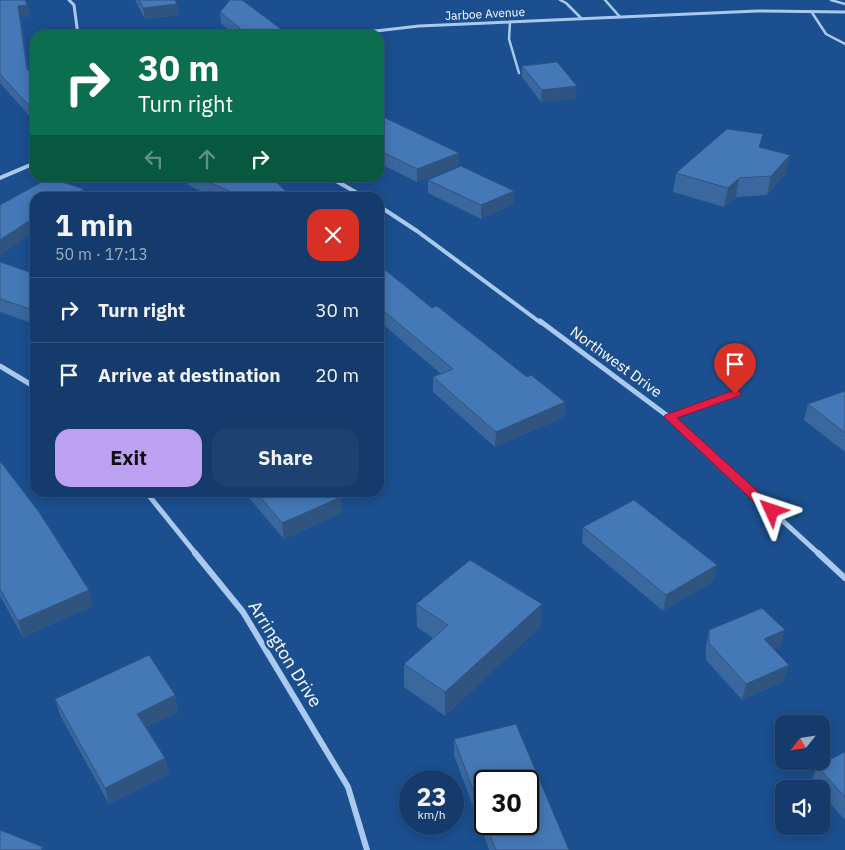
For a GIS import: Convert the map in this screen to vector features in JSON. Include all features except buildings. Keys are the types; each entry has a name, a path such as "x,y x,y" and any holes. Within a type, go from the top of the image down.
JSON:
{"street":[{"path":"69,0 74,5 77,30"},
{"name":"Jarboe Avenue","path":"384,30 419,26 757,11 845,12"},
{"path":"0,178 30,165"},
{"path":"339,182 356,192"},
{"name":"Northwest Drive","path":"384,209 425,237 669,417 845,578"},
{"path":"0,366 30,384"},
{"name":"Arrington Drive","path":"150,497 243,612 348,787 367,850"}],"lane":[{"path":"560,0 566,3 581,18"},
{"path":"605,0 620,17"},
{"path":"831,0 845,4"},
{"path":"810,11 826,34 845,44"},
{"path":"510,22 509,38 519,73"},
{"path":"669,417 735,394"}],"route":[{"path":"735,394 669,417 772,511"}]}
